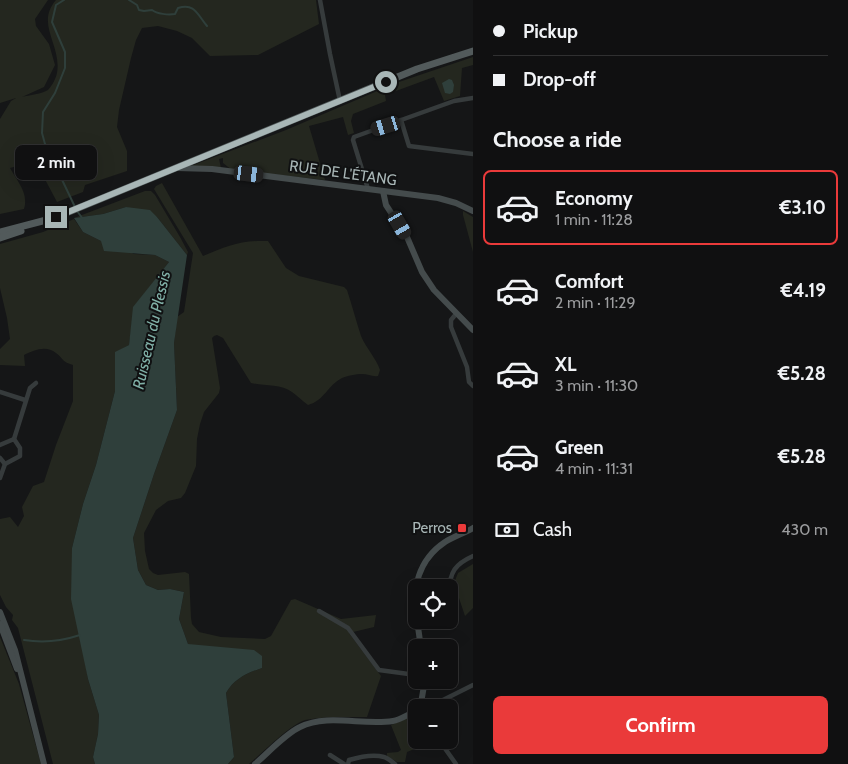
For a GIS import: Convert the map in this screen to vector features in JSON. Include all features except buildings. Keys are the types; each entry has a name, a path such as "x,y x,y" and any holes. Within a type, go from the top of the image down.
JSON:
{"main road":[{"path":"0,232 40,223 417,69 473,51"},
{"path":"0,238 40,223"}],"street":[{"path":"320,0 340,101"},
{"path":"368,189 353,140 354,137 454,101 473,98"},
{"path":"401,120 409,146 473,154"},
{"name":"RUE DE L'ÉTANG","path":"177,168 212,169 438,198 456,203 473,211"},
{"path":"384,191 386,205 407,237 422,272 434,290 473,330"},
{"path":"456,314 451,320 451,327 467,367 469,382 473,386"},
{"path":"0,478 5,464 20,456 20,448 14,439 25,400 30,388 36,383"},
{"path":"0,392 25,400"},
{"path":"0,445 14,439"},
{"path":"0,458 5,464"},
{"path":"417,579 424,563 432,553 444,543 473,528"},
{"path":"451,579 452,573 473,556"},
{"path":"319,611 348,628 379,670 408,673"},
{"path":"0,612 15,650 44,764"},
{"path":"0,624 28,698"},
{"path":"440,699 473,685"},
{"path":"255,764 295,730 307,724 328,721 396,721 408,716"},
{"path":"445,749 456,764"},
{"path":"330,755 344,764"},
{"path":"348,764 349,760 374,756 385,757 395,764"}],"shaded area":[{"path":"0,0 48,0 35,19 36,26 49,44 55,65 44,87 22,97 48,90 56,77 58,63 48,26 48,18 50,9 56,0 316,0 319,24 258,55 210,56 192,38 177,31 158,26 142,28 136,40 131,58 117,127 127,151 127,171 85,185 83,192 57,202 39,168 25,164 10,168 24,192 24,209 0,214 0,119 11,101 16,98 0,103"},
{"path":"473,57 473,65 462,68 460,96 444,101 434,77 385,95 386,101 353,114 351,121 354,133 348,135 343,117 309,126 325,180 232,170 223,163 223,158 219,159 221,168 191,166 286,130 396,83"},
{"path":"162,183 203,256 234,244 268,241 286,268 299,276 344,287 347,290 361,336 380,370 378,376 360,374 342,378 322,397 308,405 288,389 251,383 223,338 217,335 214,336 212,338 220,388 219,393 204,412 200,424 197,439 196,466 185,493 181,498 168,501 156,510 144,533 149,569 153,573 158,575 185,572 189,574 192,624 199,632 221,637 265,639 271,636 291,600 295,599 341,619 376,615 374,627 349,633 381,676 367,717 328,717 305,720 284,733 249,764 228,764 234,757 226,693 241,677 262,668 188,644 179,619 184,592 170,589 158,590 146,585 138,570 133,538 177,410 174,343 177,317 184,312 193,253 154,189"},
{"path":"145,191 151,191 155,195 188,252 187,255 157,217 126,207 103,214 74,218"},
{"path":"463,211 473,217 473,252 463,215"},
{"path":"74,219 83,232 101,241 134,254 155,255 169,262 134,307 129,345 115,353 115,391 72,548 84,655 88,679 99,715 98,734 93,757 95,764 53,764 18,628 12,620 13,615 6,607 0,595 0,519 10,517 18,527 24,516 22,507 33,486 44,482 73,401 73,365 52,351 44,349 24,355 25,366 0,365 0,349 10,339 0,288 0,244 43,232"},
{"path":"473,564 473,608 465,616 458,595 458,579 456,579 458,573"},
{"path":"0,637 19,684 41,764 0,764"},
{"path":"408,718 408,749 414,749 407,752 405,762 397,762 387,756 387,753 401,750 391,725"}],"water":[{"path":"449,79 452,80 454,85 453,92 450,94 445,93 442,83"},
{"path":"126,207 150,210 187,255 174,343 177,410 133,538 138,570 146,585 158,590 170,589 184,592 179,619 188,644 254,650 262,656 262,668 241,677 226,693 234,757 228,764 95,764 93,757 98,734 99,715 88,679 71,599 72,548 115,391 115,352 129,345 133,307 169,262 155,255 104,251 101,241 83,232 74,218 103,214"}],"waterway":[{"name":"Ruisseau du Plessis","path":"64,0 56,5 52,22 65,52 65,68 55,93 43,112 42,133 45,144 75,207"},
{"path":"129,0 137,5 139,10 152,10 163,14 175,14 178,8 192,8 207,26"},
{"name":"Ruisseau du Plessis","path":"77,211 83,219"},
{"path":"24,640 52,641 80,635"}],"place":[{"name":"Perros","path":"462,528"}],"route":[{"path":"56,217 386,82"}]}
